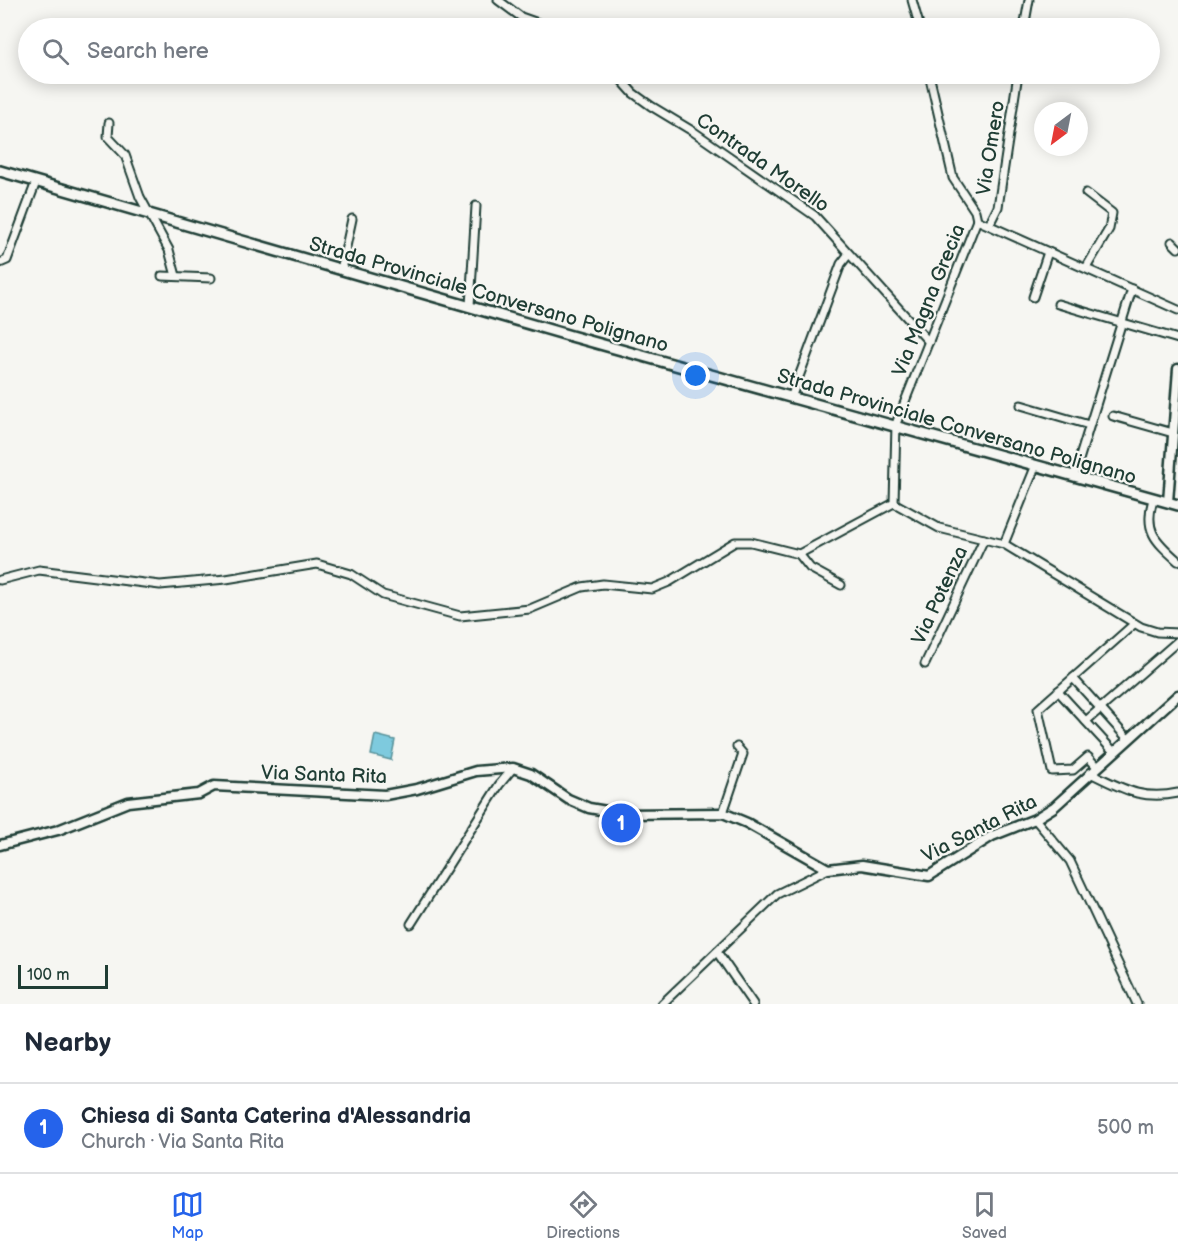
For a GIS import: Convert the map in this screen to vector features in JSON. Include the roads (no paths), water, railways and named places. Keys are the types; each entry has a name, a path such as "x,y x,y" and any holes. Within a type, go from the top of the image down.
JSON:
{"main road":[{"name":"Strada Provinciale Conversano Polignano","path":"0,171 791,398 896,424 1173,504"}],"street":[{"path":"498,0 524,18"},
{"path":"912,0 917,18"},
{"path":"1026,18 1029,0"},
{"name":"Contrada Morello","path":"625,84 651,106 694,132 815,216 929,342"},
{"path":"931,84 953,178 975,211 977,220 1178,310"},
{"name":"Via Omero","path":"989,225 998,207 1016,84"},
{"path":"109,123 108,136 125,155 149,214 169,250 176,276"},
{"path":"0,263 7,260 36,182"},
{"path":"1086,193 1112,213 1108,229 1086,268"},
{"path":"470,306 476,206"},
{"path":"341,270 352,219"},
{"name":"Via Magna Grecia","path":"896,424 977,220"},
{"path":"1033,297 1048,252"},
{"path":"791,398 840,264 848,255"},
{"path":"162,276 211,278"},
{"path":"1074,476 1132,289"},
{"path":"1058,304 1178,339"},
{"path":"1173,504 1173,433 1178,374"},
{"path":"1021,405 1089,425"},
{"path":"1113,416 1173,433"},
{"path":"894,503 896,424"},
{"path":"1004,544 1035,465"},
{"path":"1153,499 1148,523 1154,535 1178,561"},
{"path":"894,503 939,528 1004,544 1134,624 1157,632 1178,633"},
{"path":"799,554 894,503"},
{"name":"Via Potenza","path":"925,664 984,539"},
{"path":"0,580 39,570 160,585 226,579 317,564 351,574 383,595 460,616 530,609 582,587 603,584 652,589 669,582 735,542 751,542 799,554 810,568 841,585"},
{"path":"1134,624 1038,709 1050,768 1053,771 1072,770 1088,757 1093,770 1139,795 1149,797 1178,793"},
{"path":"1086,721 1178,641"},
{"path":"1073,678 1128,739"},
{"path":"1058,691 1114,752"},
{"name":"Via Santa Rita","path":"0,845 58,830 128,802 199,794 214,786 385,795 417,789 476,771 513,768 540,778 576,804 606,812 723,813 747,823 828,869 862,865 929,876 992,836 1035,819 1054,807 1178,695"},
{"path":"723,813 743,754 737,747"},
{"path":"411,924 499,785 513,768"},
{"path":"1035,819 1070,861 1137,1004"},
{"path":"662,1004 777,894 828,869"},
{"path":"717,952 753,1004"}],"water":[{"path":"375,735 395,740 391,760 371,755"}],"place":[{"name":"Chiesa di Santa Caterina d'Alessandria","path":"621,823"}]}
